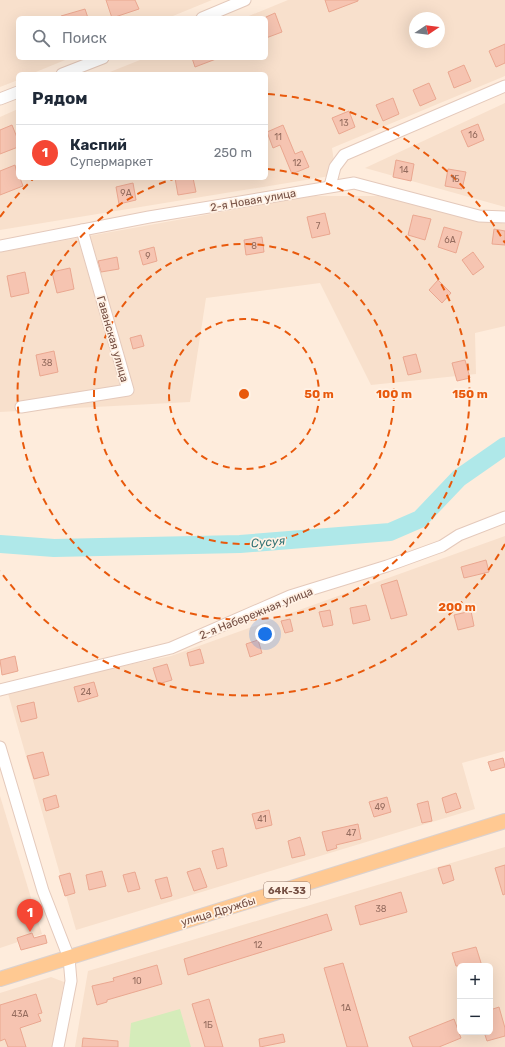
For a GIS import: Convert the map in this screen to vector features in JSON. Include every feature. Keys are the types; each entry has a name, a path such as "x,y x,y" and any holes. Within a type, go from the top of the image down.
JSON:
{"main road":[{"name":"улица Дружбы","path":"0,979 505,821"}],"street":[{"path":"207,16 245,0"},
{"path":"67,72 98,60"},
{"path":"330,186 335,167 344,155 505,86"},
{"path":"0,99 16,93"},
{"name":"2-я Новая улица","path":"0,246 82,230 354,183 479,216 505,217"},
{"name":"Гаванская улица","path":"22,407 128,390 82,230"},
{"name":"2-я Набережная улица","path":"0,690 171,648 290,596 387,566 442,546 459,535 505,517"},
{"path":"0,747 43,891 69,958 72,981 58,1047"}],"shaded area":[{"path":"0,0 212,0 173,16 16,16 16,60 65,60 36,72 16,72 16,81 0,87"},
{"path":"288,0 505,0 505,76 332,148 336,175 0,230 0,117 16,110 16,180 268,180 268,72 110,72 140,60 268,60 268,16 249,16"},
{"path":"505,103 505,207 365,168"},
{"path":"310,196 378,196 505,224 505,326 475,333 476,374 371,385 320,283 206,298 190,402 0,412 0,252"},
{"path":"505,536 505,751 462,763 475,809 76,930 7,690 171,656"},
{"path":"0,796 42,934 0,948"},
{"path":"505,847 505,1047 75,1047 88,971"},
{"path":"51,977 64,982 52,1047 0,1047 0,993"}],"green space":[{"path":"180,1009 191,1047 129,1047 131,1023"}],"building":[{"path":"106,0 135,0 139,9 118,16 111,16"},
{"path":"325,0 358,0 358,1 329,12"},
{"path":"85,9 87,16 61,16"},
{"path":"275,13 282,32 268,37 268,16"},
{"path":"505,44 505,63 496,67 489,51"},
{"path":"193,60 213,60 195,67"},
{"path":"464,65 471,81 454,88 448,72"},
{"path":"429,83 436,99 420,106 413,90"},
{"path":"393,98 399,114 383,121 376,105"},
{"path":"349,111 355,127 339,134 332,118"},
{"path":"478,124 484,140 468,147 461,131"},
{"path":"12,125 16,135 16,148 0,154 0,130"},
{"path":"283,125 295,154 302,151 309,167 292,174 280,145 273,148 268,132"},
{"path":"396,160 414,164 411,181 393,177"},
{"path":"15,165 16,180 21,180 23,186 0,195 0,171"},
{"path":"448,169 466,172 462,189 445,186"},
{"path":"175,180 193,180 196,192 178,195"},
{"path":"133,183 136,200 119,204 116,187"},
{"path":"325,213 330,234 312,238 307,217"},
{"path":"413,215 431,219 425,240 408,235"},
{"path":"444,227 462,232 456,253 438,247"},
{"path":"494,229 505,231 505,245 492,244"},
{"path":"262,237 264,252 246,255 244,240"},
{"path":"154,247 157,261 143,265 139,251"},
{"path":"473,252 484,267 473,275 462,260"},
{"path":"117,257 119,269 101,272 98,261"},
{"path":"70,268 74,289 57,293 52,272"},
{"path":"25,272 29,293 11,297 7,276"},
{"path":"438,280 451,293 442,303 429,290"},
{"path":"141,335 144,346 133,349 130,338"},
{"path":"54,351 58,372 40,376 36,355"},
{"path":"416,354 421,372 408,375 403,357"},
{"path":"465,360 470,378 457,381 452,363"},
{"path":"486,560 489,572 464,578 461,567"},
{"path":"397,580 407,615 391,619 381,585"},
{"path":"366,605 370,620 353,624 350,608"},
{"path":"330,610 333,625 323,627 319,612"},
{"path":"471,611 474,626 458,630 454,615"},
{"path":"290,619 293,631 285,633 281,621"},
{"path":"258,640 262,653 250,657 246,644"},
{"path":"200,649 204,663 190,666 187,653"},
{"path":"15,656 18,671 2,675 0,660"},
{"path":"167,664 172,680 158,684 153,668"},
{"path":"94,682 98,696 78,702 74,687"},
{"path":"34,702 37,718 21,722 17,706"},
{"path":"43,752 49,775 34,779 27,756"},
{"path":"503,758 505,767 491,771 488,762"},
{"path":"456,793 461,808 446,813 442,798"},
{"path":"56,795 59,807 46,811 43,799"},
{"path":"387,797 391,812 374,817 369,802"},
{"path":"428,801 432,821 422,823 417,804"},
{"path":"269,810 272,825 256,829 252,814"},
{"path":"358,824 361,839 336,845 337,848 327,851 322,832"},
{"path":"300,837 305,855 292,858 288,841"},
{"path":"223,848 227,866 217,869 212,851"},
{"path":"450,865 454,880 443,884 438,868"},
{"path":"505,865 505,894 503,895 495,868"},
{"path":"200,868 207,887 194,891 187,872"},
{"path":"102,871 106,886 89,890 86,875"},
{"path":"135,872 140,889 128,892 123,875"},
{"path":"70,873 75,893 65,896 59,876"},
{"path":"167,877 172,896 161,899 155,880"},
{"path":"401,892 407,912 360,925 355,906"},
{"path":"327,914 332,930 188,975 184,959"},
{"path":"32,933 34,938 45,935 47,943 21,950 17,938"},
{"path":"476,947 481,963 457,963 456,966 452,953"},
{"path":"343,963 368,1047 347,1047 324,968"},
{"path":"157,965 162,984 107,1000 107,1002 97,1005 92,986 114,981 113,978"},
{"path":"36,994 42,1013 38,1014 41,1021 20,1028 26,1047 8,1047 5,1039 0,1041 0,1005"},
{"path":"209,999 223,1047 205,1047 192,1004"},
{"path":"499,1007 505,1028 505,1036 487,1041 485,1035 493,1035 493,1009"},
{"path":"454,1019 457,1027 457,1035 460,1035 461,1038 439,1047 413,1047 409,1037"},
{"path":"283,1034 285,1042 260,1047 259,1039"},
{"path":"83,1038 118,1041 118,1047 82,1047"}],"waterway":[{"name":"Сусуя","path":"0,544 54,548 240,544 390,532 420,519 459,478 505,446"}],"place":[{"name":"Каспий","path":"30,932"}]}
